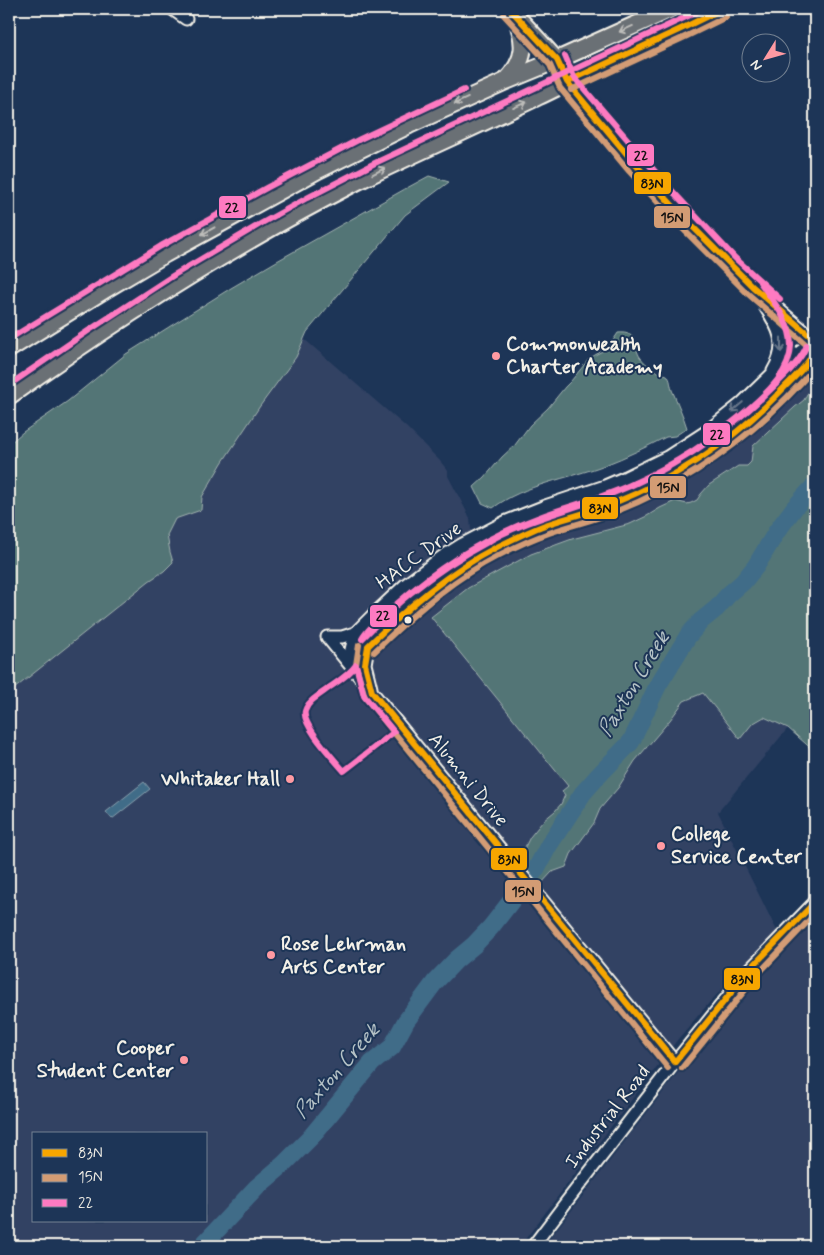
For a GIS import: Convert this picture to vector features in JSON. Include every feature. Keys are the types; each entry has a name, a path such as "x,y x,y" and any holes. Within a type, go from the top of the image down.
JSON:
{"highway":[{"path":"9,349 166,254 318,170 409,125 671,9"},
{"path":"9,396 140,306 272,227 400,160 722,9"},
{"path":"506,81 517,68 522,53 522,36 512,12"}],"main road":[{"path":"512,12 557,60 567,82"}],"street":[{"path":"172,9 186,20"},
{"path":"567,82 657,188 705,240 753,287 815,342"},
{"name":"HACC Drive","path":"753,287 781,335 782,349 772,374"},
{"name":"HACC Drive","path":"355,633 405,585 461,545 507,521 605,486 667,457 707,431 742,403 772,374 815,342"},
{"name":"HACC Drive","path":"348,662 428,590 486,552 534,530 634,494 670,476 718,446 755,416 786,386 811,358 815,348"},
{"path":"348,662 355,633"},
{"name":"Alumni Drive","path":"355,633 342,637 327,637 675,1062"},
{"path":"368,646 365,664 372,692"},
{"name":"Industrial Road","path":"534,1246 675,1062 751,968 815,902"}],"shaded area":[{"path":"252,294 406,427 440,461 448,471 448,476 470,518 471,530 489,563 524,546 647,501 670,489 736,446 790,396 815,369 815,752 788,728 718,812 777,931 678,1039 520,1246 9,1246 9,457"},
{"path":"144,782 150,789 112,819 106,812"},
{"path":"815,911 815,1246 544,1246 745,986"}],"green space":[{"path":"429,176 449,182 405,215 307,332 296,357 222,463 202,497 201,510 175,519 167,535 173,562 9,693 9,444 68,401 126,354 231,288"},
{"path":"618,333 629,334 643,361 655,371 667,375 687,428 675,436 666,437 605,465 519,493 493,508 482,503 474,487 515,445 530,425 548,408 589,359 608,348"},
{"path":"815,385 815,752 788,728 764,717 752,724 740,739 703,693 684,701 635,761 618,788 600,809 594,823 571,854 566,867 552,872 540,885 519,859 530,837 561,804 565,795 562,791 568,786 431,617 468,588 531,554 572,539 630,524 675,501 687,504 697,500 709,485 738,466 747,466 751,462 753,446 804,400"}],"waterway":[{"name":"Paxton Creek","path":"202,1246 257,1187 310,1138 372,1063 392,1047 406,1021 435,982 491,927 536,869 549,845 583,793 631,742 658,685 688,636 701,621 743,582 756,566 777,531 815,485"}],"transit line":[{"name":"83N","path":"510,9 557,60 567,82 636,165 682,216 753,287 815,340"},
{"name":"22","path":"9,385 174,275 307,198 375,163 703,9"},
{"name":"83N","path":"567,82 722,9"},
{"name":"15N","path":"504,15 550,65 560,88 629,171 676,222 747,293 809,347"},
{"name":"15N","path":"571,90 726,17"},
{"name":"22","path":"565,56 574,77 664,182 735,258 780,299"},
{"name":"22","path":"9,339 161,246 268,187 360,139 464,90"},
{"name":"22","path":"760,282 785,320 791,346 790,355 783,372 766,393 753,405 724,429 663,469 619,490 549,514 518,526 482,543 431,576 415,589 374,624 362,639 392,609 405,597 421,585 450,564 481,546 520,526 596,500 632,485 674,464 693,452 731,425 749,410 795,365 807,345"},
{"name":"83N","path":"368,646 445,579 479,557 539,527 606,506 637,493 682,470 724,442 762,410 795,377 812,355 815,348"},
{"name":"15N","path":"374,652 453,583 483,564 507,551 557,530 609,514 673,484 699,468 725,451 772,412 815,367"},
{"name":"15N","path":"359,645 356,665 365,697 668,1068"},
{"name":"83N","path":"368,646 365,664 372,692 675,1062"},
{"name":"22","path":"356,665 364,696 394,732 344,771 313,733 305,717 305,711 312,700 344,677 356,665"},
{"name":"83N","path":"675,1062 751,968 815,902"},
{"name":"15N","path":"682,1068 758,974 815,914"}],"place":[{"name":"Commonwealth Charter Academy","path":"496,356"},
{"name":"Whitaker Hall","path":"290,779"},
{"name":"College Service Center","path":"661,846"},
{"name":"Rose Lehrman Arts Center","path":"271,955"},
{"name":"Cooper Student Center","path":"184,1060"}]}
